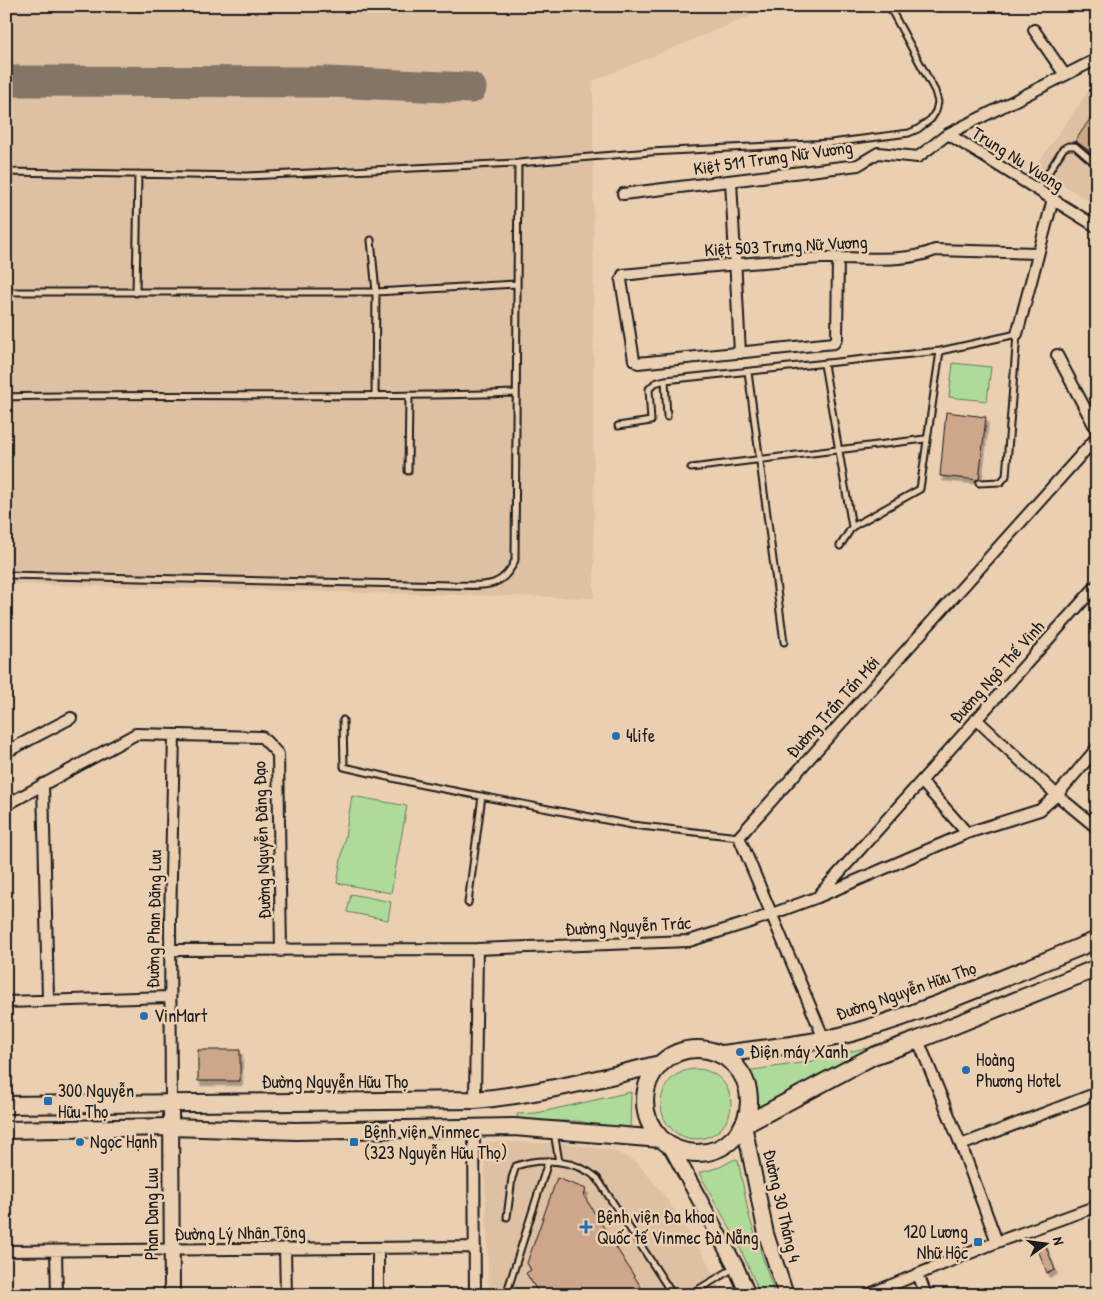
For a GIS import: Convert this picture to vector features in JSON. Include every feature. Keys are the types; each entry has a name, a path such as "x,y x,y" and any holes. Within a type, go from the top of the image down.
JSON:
{"main road":[{"name":"Đường Nguyễn Hữu Thọ","path":"722,1054 824,1039 864,1030 1097,940"},
{"path":"744,1125 874,1056 1097,968"},
{"path":"6,1130 171,1127 296,1130 514,1127 666,1143 697,1154 715,1151 730,1142 744,1125 748,1112 749,1096 745,1080 736,1066 722,1054 707,1049 690,1049 673,1054 660,1064 650,1078 645,1095 646,1112 652,1128 666,1143"},
{"name":"Đường Nguyễn Hữu Thọ","path":"6,1105 475,1100 513,1096 578,1084 660,1064"}],"street":[{"path":"1034,30 1065,75"},
{"name":"Kiệt 511 Trưng Nữ Vương","path":"623,194 858,165 878,153 918,157 948,134 1097,59"},
{"name":"Trung Nu Vuong","path":"948,134 1097,227"},
{"path":"731,181 740,353 834,343 837,338 838,258"},
{"path":"1018,334 1053,199"},
{"name":"Kiệt 503 Trưng Nữ Vương","path":"740,353 638,363 634,360 621,277 734,262 921,256 935,250 1038,253"},
{"path":"1057,355 1097,431"},
{"name":"Đường Trần Tấn Mới","path":"740,837 1097,437"},
{"name":"Đường Ngô Thế Vinh","path":"818,897 1097,585"},
{"path":"6,752 71,718"},
{"path":"976,719 1057,794 1097,828"},
{"name":"Đường Nguyễn Đăng Đạo","path":"6,805 136,734 262,738 278,754 281,951"},
{"name":"Đường Phan Đăng Lưu","path":"170,1104 169,997 174,735"},
{"name":"Đường Nguyễn Trác","path":"170,950 281,951 477,948 690,941 818,897 968,833 1040,810 1057,794 1097,748"},
{"path":"922,782 968,833"},
{"path":"43,784 48,999"},
{"path":"740,837 824,1039"},
{"path":"475,1100 477,948"},
{"path":"6,1002 48,999 169,997"},
{"path":"918,1040 962,1145 996,1242"},
{"path":"962,1145 1097,1093"},
{"name":"Phan Dang Luu","path":"170,1104 172,1295"},
{"name":"Đường 30 Tháng 4","path":"744,1125 766,1234 786,1295"},
{"path":"474,1127 476,1295"},
{"path":"666,1143 736,1266 748,1295"},
{"path":"866,1295 996,1242 1097,1206"},
{"name":"Đường Lý Nhân Tông","path":"6,1251 475,1247"},
{"path":"286,1248 286,1295"},
{"path":"378,1248 378,1295"},
{"path":"56,1251 57,1295"},
{"path":"918,1274 926,1295"}],"lane":[{"path":"6,172 248,176 518,163 660,151 830,143 914,132 931,119 938,102 935,91 889,6"},
{"path":"1038,190 1063,149 1068,146 1075,146 1097,165"},
{"path":"6,575 452,585 486,585 501,582 510,571 515,560 518,163"},
{"path":"136,293 138,174"},
{"path":"371,240 376,292 375,396"},
{"path":"6,292 376,292 516,284"},
{"path":"618,426 651,422 649,389 655,383 666,380 940,351 1018,334 1006,476 1002,482 979,483"},
{"path":"840,546 852,527 920,489 925,439 940,351"},
{"path":"824,364 837,450 852,527"},
{"path":"748,372 784,642"},
{"path":"666,380 667,417"},
{"path":"6,398 129,394 409,397 516,392"},
{"path":"408,471 409,397"},
{"path":"691,468 925,439"},
{"path":"343,720 344,767 632,825 740,837"},
{"path":"468,903 482,796"},
{"path":"554,1132 559,1162"},
{"path":"506,1295 548,1162"},
{"path":"507,1217 516,1166 559,1162 579,1166 597,1178 673,1295"},
{"path":"690,1295 736,1266"}],"shaded area":[{"path":"6,6 774,6 593,81 594,598 6,584"},
{"path":"1097,68 1097,206 1035,167 1094,83 1089,71"},
{"name":"Bệnh viện Đa khoa Quốc tế Vinmec Đà Nẵng","path":"484,1142 563,1143 612,1150 638,1163 666,1198 704,1256 723,1295 489,1295"}],"green space":[{"path":"953,363 991,367 987,401 949,397"},
{"path":"352,796 407,806 391,893 337,883"},
{"path":"351,894 391,902 388,920 347,912"},
{"path":"865,1048 867,1053 760,1112 755,1088 746,1071 808,1062"},
{"path":"696,1069 715,1075 725,1085 731,1104 725,1123 715,1133 696,1139 677,1133 667,1123 661,1104 667,1085 677,1075"},
{"path":"631,1092 630,1131 578,1121 518,1121 517,1114 537,1113"},
{"path":"735,1159 738,1160 749,1216 775,1295 762,1295 760,1293 737,1241 699,1173 720,1167"}],"building":[{"path":"1097,109 1097,156 1075,141"},
{"path":"946,412 986,417 979,480 940,476"},
{"path":"198,1050 240,1050 240,1081 198,1081"},
{"path":"557,1178 586,1189 584,1196 646,1295 540,1295 526,1273 531,1270 527,1263"},
{"path":"1045,1244 1055,1270 1047,1273 1037,1247"}],"taxiway":[{"path":"6,81 327,82 471,88"}],"place":[{"name":"4life","path":"616,736"},
{"name":"VinMart","path":"144,1016"},
{"name":"Điện máy Xanh","path":"740,1052"},
{"name":"Hoàng Phương Hotel","path":"966,1070"},
{"name":"300 Nguyễn Hữu Thọ","path":"48,1101"},
{"name":"Ngọc Hạnh","path":"80,1142"},
{"name":"Bệnh viện Vinmec (323 Nguyễn Hữu Thọ)","path":"354,1142"},
{"name":"Bệnh viện Đa khoa Quốc tế Vinmec Đà Nẵng","path":"586,1227"},
{"name":"120 Lương Nhữ Hộc","path":"978,1242"}]}
